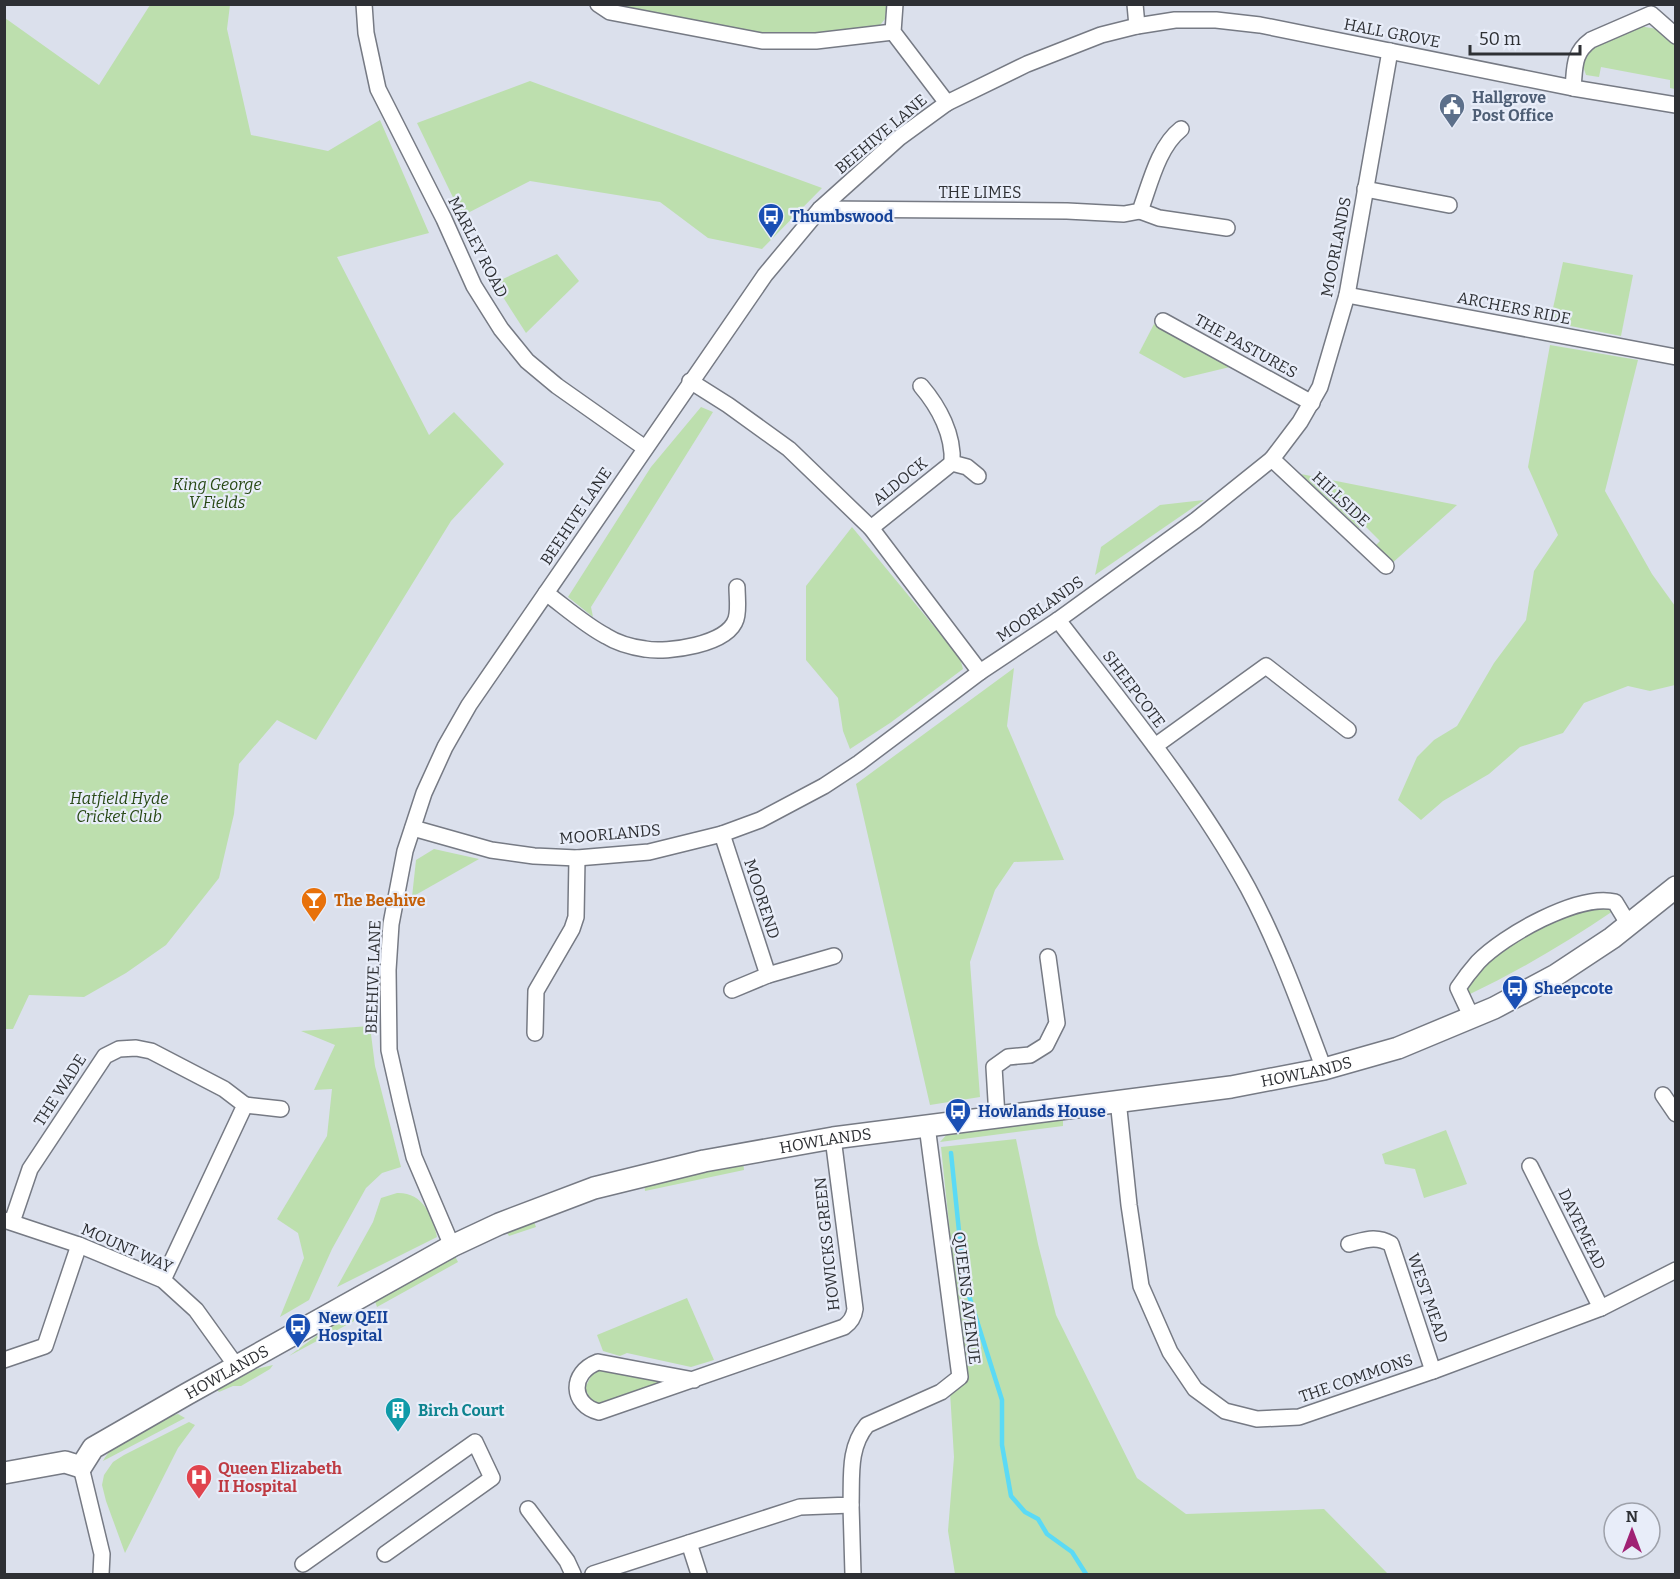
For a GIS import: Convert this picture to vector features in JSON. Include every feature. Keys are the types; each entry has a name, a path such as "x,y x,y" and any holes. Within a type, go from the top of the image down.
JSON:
{"street":[{"name":"MARLEY ROAD","path":"364,4 366,33 378,89 444,219 474,286 527,361 557,386 645,448"},
{"path":"598,4 610,12 762,41 816,41 893,32"},
{"path":"895,4 893,32 947,103"},
{"path":"1135,4 1137,26"},
{"path":"1573,88 1577,55 1582,46 1652,9 1676,36"},
{"name":"HALL GROVE","path":"1137,26 1175,20 1215,20 1249,24 1573,88 1676,105"},
{"name":"BEEHIVE LANE","path":"452,1246 414,1157 389,1050 388,970 391,924 405,851 424,793 445,747 469,705 690,381 765,275 820,209 899,138 947,103 1027,64 1101,35 1137,26"},
{"name":"MOORLANDS","path":"413,828 491,850 534,856 577,858 649,852 722,834 760,820 824,786 859,763 980,672 1058,620 1196,520 1272,459 1312,403 1320,387 1347,295 1390,51"},
{"path":"1140,210 1158,161 1174,134 1181,129"},
{"path":"1365,189 1449,205"},
{"name":"THE LIMES","path":"820,209 1067,211 1124,214 1140,210 1159,218 1227,228"},
{"name":"ARCHERS RIDE","path":"1347,295 1676,357"},
{"name":"THE PASTURES","path":"1163,321 1312,403"},
{"path":"690,381 789,449 871,528 980,672"},
{"name":"ALDOCK","path":"921,386 934,401 950,438 952,463"},
{"name":"HILLSIDE","path":"1272,459 1386,566"},
{"name":"ALDOCK","path":"871,528 952,463"},
{"name":"ALDOCK","path":"952,463 967,467 978,476"},
{"path":"546,593 605,636 632,647 662,651 701,643 726,632 736,621 737,587"},
{"name":"SHEEPCOTE","path":"1058,620 1155,746 1224,846 1270,931 1324,1070"},
{"path":"1155,746 1266,666 1348,730"},
{"name":"MOOREND","path":"722,834 768,975"},
{"path":"535,1032 537,991 572,929 576,917 577,858"},
{"name":"HOWLANDS","path":"81,1467 93,1448 452,1246 499,1224 594,1188 705,1161 833,1138 1231,1087 1324,1070 1398,1048 1472,1018 1556,975 1629,926 1676,887"},
{"path":"1472,1018 1458,988 1479,961 1509,938 1550,915 1582,904 1607,900 1615,902 1629,926"},
{"path":"732,990 768,975 834,956"},
{"path":"997,1117 993,1067 1008,1057 1030,1055 1046,1045 1057,1023 1048,957"},
{"name":"THE WADE","path":"8,1221 30,1169 105,1056 120,1049 136,1048 151,1051 224,1089 245,1105 281,1109"},
{"path":"1663,1095 1676,1114"},
{"name":"THE COMMONS","path":"1118,1100 1129,1205 1141,1286 1170,1352 1195,1389 1225,1412 1257,1419 1299,1417 1433,1371 1601,1308 1676,1270"},
{"path":"163,1280 245,1105"},
{"name":"QUEENS AVENUE","path":"851,1505 854,1447 867,1425 941,1392 960,1377 927,1126"},
{"name":"HOWICKS GREEN","path":"694,1380 598,1362 587,1366 577,1382 583,1404 589,1410 599,1412 694,1380 844,1327 854,1317 855,1309 833,1138"},
{"name":"DAYEMEAD","path":"1530,1166 1601,1308"},
{"name":"MOUNT WAY","path":"8,1221 79,1245 163,1280 196,1310 237,1367"},
{"name":"WEST MEAD","path":"1349,1244 1374,1237 1391,1244 1433,1371"},
{"path":"4,1360 45,1346 79,1245"},
{"path":"303,1564 475,1442 492,1478 385,1554"},
{"path":"4,1473 65,1462 81,1467 102,1554 101,1575"},
{"path":"593,1575 800,1507 851,1505 853,1575"},
{"path":"528,1509 567,1561 573,1575"},
{"path":"689,1543 699,1575"}],"green space":[{"name":"King George V Fields","path":"150,5 230,5 227,29 251,135 328,151 380,120 429,233 337,257 429,435 454,412 504,464 451,521 316,740 277,720 239,764 234,814 219,878 166,945 126,973 84,997 29,995 13,1029 5,1029 5,18 99,85"},
{"path":"614,5 887,5 885,19 876,30 813,36 765,36"},
{"path":"1639,26 1657,29 1675,44 1675,89 1670,88 1670,80 1601,67 1599,77 1586,75 1582,63 1591,46"},
{"path":"530,81 822,188 762,249 708,238 660,202 530,181 462,216 417,123"},
{"path":"557,254 579,281 526,333 494,283"},
{"path":"1563,262 1633,275 1621,336 1550,322"},
{"path":"1154,324 1230,367 1184,378 1139,353"},
{"path":"1550,345 1638,360 1605,491 1652,574 1675,606 1675,685 1650,691 1628,686 1584,703 1563,733 1520,747 1489,774 1443,801 1421,820 1398,800 1417,757 1434,740 1457,726 1494,663 1526,620 1534,571 1558,535 1528,467"},
{"path":"701,407 713,412 591,607 593,617 568,597 651,467"},
{"path":"1301,474 1457,505 1390,565 1373,548 1380,541 1363,524 1359,528"},
{"path":"1204,500 1095,575 1101,547 1160,505"},
{"path":"852,527 960,658 963,669 890,723 850,749 843,731 838,698 806,660 806,586"},
{"path":"1014,668 1007,726 1064,860 1014,862 995,890 970,962 980,1097 930,1105 856,784"},
{"path":"434,849 479,859 412,897 416,860"},
{"path":"1608,907 1613,911 1578,934 1468,995 1464,986 1489,961 1517,940 1564,916 1587,908"},
{"path":"370,1026 375,1066 401,1167 382,1173 366,1188 332,1249 309,1300 280,1317 304,1258 298,1233 277,1219 327,1136 332,1089 314,1090 335,1045 301,1031"},
{"path":"1063,1119 1063,1126 940,1142 949,1132"},
{"path":"1446,1130 1467,1184 1424,1198 1415,1169 1385,1164 1382,1154"},
{"path":"1016,1139 1038,1244 1056,1315 1137,1478 1186,1514 1324,1509 1388,1574 955,1574 948,1531 954,1457 950,1392 965,1378 941,1147"},
{"path":"743,1161 744,1170 645,1191 644,1183"},
{"path":"397,1193 413,1196 425,1206 433,1221 437,1237 337,1287 373,1222 381,1198"},
{"path":"533,1219 536,1227 509,1236 506,1231"},
{"path":"455,1256 458,1262 377,1307 375,1301"},
{"path":"687,1298 714,1360 691,1367 627,1353 620,1356 603,1351 597,1335"},
{"path":"361,1308 367,1314 289,1356 338,1320"},
{"path":"273,1365 241,1386 233,1386 219,1392 217,1390 256,1369"},
{"path":"598,1370 665,1382 600,1405 591,1401 585,1388 592,1374"},
{"path":"178,1414 185,1418 103,1461 123,1441"},
{"path":"189,1422 195,1425 178,1448 125,1553 106,1501 102,1485 104,1475 113,1462 124,1455"}],"waterway":[{"path":"951,1153 964,1280 1002,1400 1002,1445 1011,1496 1025,1512 1038,1519 1047,1534 1072,1552 1086,1574"}],"place":[{"name":"Hallgrove Post Office","path":"1452,129"},
{"name":"Thumbswood","path":"771,239"},
{"name":"The Beehive","path":"314,923"},
{"name":"Sheepcote","path":"1515,1011"},
{"name":"Howlands House","path":"958,1134"},
{"name":"New QEII Hospital","path":"298,1349"},
{"name":"Birch Court","path":"398,1433"},
{"name":"Queen Elizabeth II Hospital","path":"199,1500"}],"park label":[{"name":"Hatfield Hyde Cricket Club","path":"119,807"}]}
